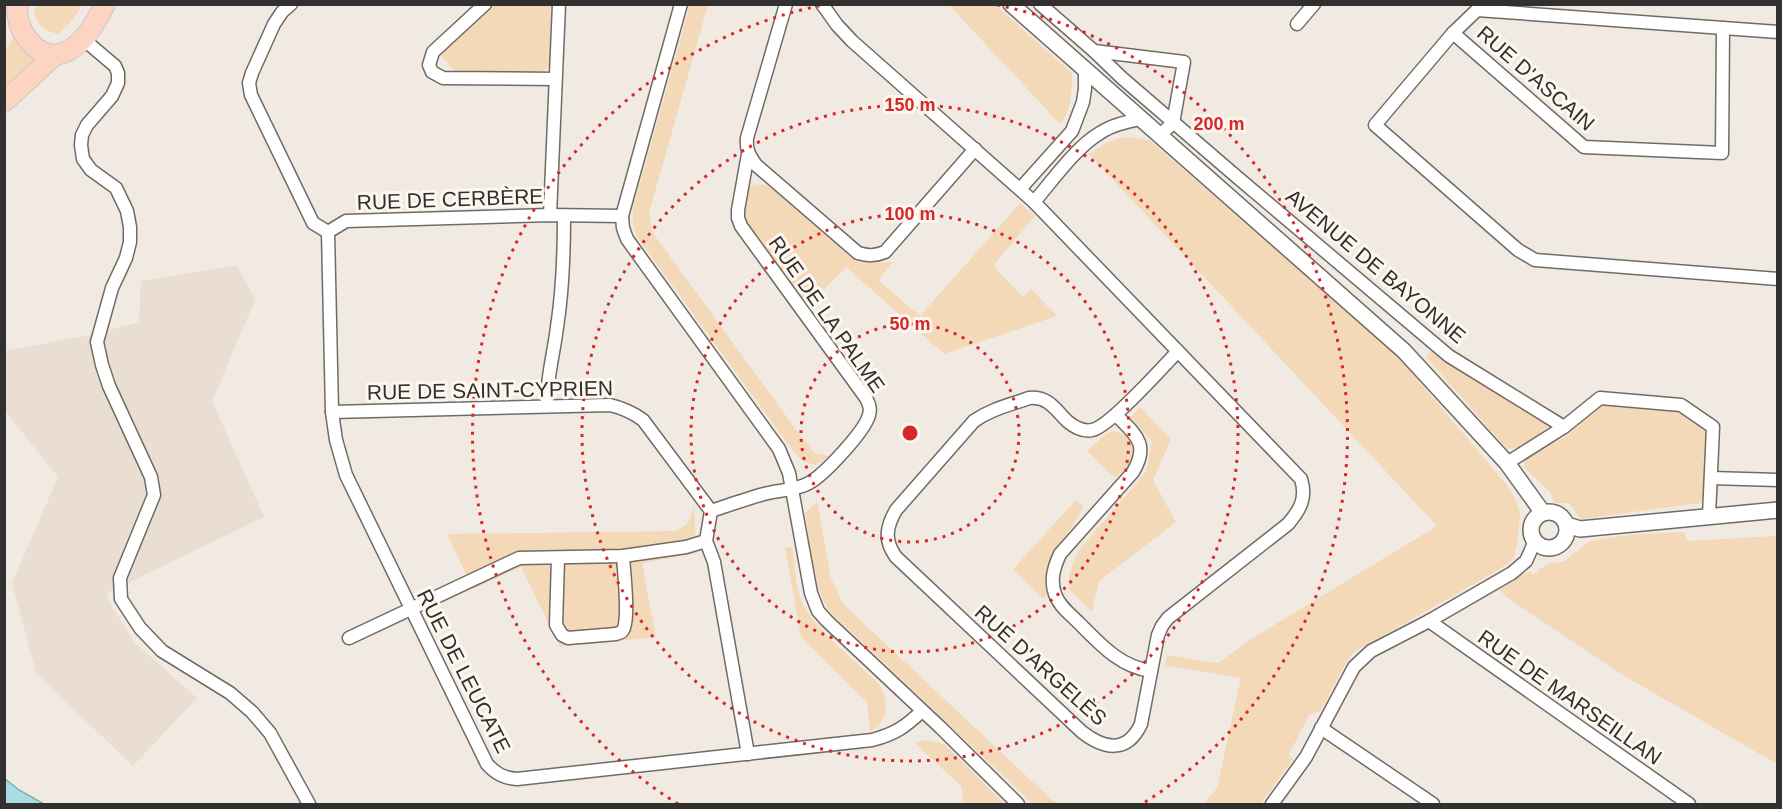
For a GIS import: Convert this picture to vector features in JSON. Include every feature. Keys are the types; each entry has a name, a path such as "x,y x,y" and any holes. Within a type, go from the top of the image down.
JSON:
{"main road":[{"path":"4,102 55,55 72,48 92,28 105,5"},
{"path":"17,6 17,19 25,37 34,46 55,55"},
{"path":"4,25 17,6"}],"street":[{"path":"291,4 274,24 249,83 251,95 314,223 328,232"},
{"path":"485,4 433,52 429,65 432,72 443,78 555,79"},
{"path":"550,215 559,4"},
{"path":"681,4 622,216 627,239 779,449 793,488 811,593 818,611 1018,804"},
{"name":"RUE DE LA PALME","path":"711,511 766,493 808,483 837,458 867,421 870,413 870,406 866,398 741,226 738,218 748,154 747,138 786,4"},
{"name":"RUE D'ARGELÈS","path":"822,4 852,41 1034,202 1296,473 1301,479 1304,493 1299,510 1288,524 1168,618 1162,626 1158,635 1141,724 1132,739 1118,746 1108,746 1092,740 896,557 888,542 888,526 896,510 974,421 981,416 1029,398 1035,398 1046,400 1073,426 1085,431 1099,428 1116,415 1178,351"},
{"name":"AVENUE DE BAYONNE","path":"1011,4 1404,351 1507,463 1542,513"},
{"name":"AVENUE DE BAYONNE","path":"1040,4 1173,123 1449,356 1564,427"},
{"path":"1297,24 1314,4"},
{"path":"1588,18 1589,4"},
{"path":"1778,32 1476,7 1375,125 1518,250 1535,260 1778,279"},
{"name":"RUE D'ASCAIN","path":"1454,33 1584,147 1722,153 1723,28"},
{"path":"82,38 115,66 118,73 118,83 112,96 87,125 82,135 83,159 91,170 116,188 127,211 130,227 130,242 126,258 111,288 97,342 109,386 151,477 154,495 120,578 121,599 140,628 162,651 230,693 252,712 270,733 309,804"},
{"path":"1094,51 1184,62 1173,123 1160,135"},
{"path":"1020,189 1072,131 1083,102 1085,71"},
{"path":"1034,202 1083,145 1098,133 1140,119"},
{"path":"748,154 756,165 858,252 878,255 892,246 975,149"},
{"name":"RUE DE CERBÈRE","path":"328,232 346,221 550,215 622,216"},
{"path":"547,406 564,271 564,216"},
{"name":"RUE DE LEUCATE","path":"328,232 332,412 336,440 346,475 487,764 500,775 517,779 872,740 891,735 922,711"},
{"path":"1507,463 1564,427 1600,398 1681,405 1713,427 1709,516"},
{"name":"RUE DE SAINT-CYPRIEN","path":"332,412 547,406 610,405 622,407 643,420 711,511"},
{"path":"1116,415 1135,434 1139,442 1141,450 1138,464 1065,547 1057,561 1052,579 1059,603 1106,650 1133,666 1151,671"},
{"path":"1711,478 1778,480"},
{"path":"1566,525 1580,529 1778,510"},
{"path":"711,511 706,541 714,562 748,754"},
{"path":"1542,513 1557,514 1566,525 1565,539 1554,547 1540,546 1532,535 1533,522 1542,513"},
{"path":"349,639 519,558 623,556 686,547 706,541"},
{"path":"1272,804 1302,764 1354,667 1371,651 1429,621 1512,573 1526,561 1535,541"},
{"path":"558,558 556,625 562,635 568,638 616,634 624,628 623,556"},
{"name":"RUE DE MARSEILLAN","path":"1429,621 1689,804"},
{"path":"1322,728 1433,804"}],"shaded area":[{"path":"39,5 81,5 81,7 70,23 58,34 45,29 39,23 34,10"},
{"path":"492,5 551,5 550,65 540,74 455,72 439,53"},
{"path":"690,5 708,5 649,213 653,233 802,438 815,453 829,456 816,465 802,461 791,448 637,237 633,224 633,208"},
{"path":"949,5 995,5 1072,73 1069,106 1060,124"},
{"path":"13,38 24,52 36,59 5,87 5,50"},
{"path":"1124,137 1146,139 1152,142 1394,352 1506,484 1515,498 1520,513 1517,546 1513,559 1506,565 1354,652 1320,712 1310,714 1289,754 1293,759 1261,804 1204,804 1217,788 1241,678 1165,665 1167,655 1218,663 1248,641 1437,526 1089,154 1107,142"},
{"path":"755,184 773,186 856,261 893,262 878,280 920,316 1020,203 1035,216 993,266 1023,297 1031,289 1057,316 944,354 846,267 807,306 746,225 742,214 747,189"},
{"path":"237,265 255,300 212,401 264,517 107,593 111,605 135,643 197,698 133,766 36,673 12,583 58,477 5,411 4,351 85,336 139,322 141,281"},
{"path":"1432,349 1549,426 1523,447 1507,449 1426,357"},
{"path":"1605,403 1679,411 1702,425 1708,433 1705,493 1700,503 1581,519 1569,503 1555,503 1550,492 1524,467 1525,457 1565,437"},
{"path":"1140,407 1171,439 1153,480 1176,522 1099,581 1092,612 1069,589 1069,575 1078,551 1146,472 1152,441 1130,418"},
{"path":"1114,431 1132,441 1136,450 1131,463 1115,478 1087,451 1106,434"},
{"path":"1076,500 1084,507 1062,542 1050,570 1049,593 1043,599 1013,569"},
{"path":"817,501 831,578 843,604 1052,800 1060,804 1033,804 830,612 819,589 805,514"},
{"path":"694,507 697,553 642,563 656,637 560,647 521,567 473,589 447,534 676,531 688,523"},
{"path":"1683,532 1688,541 1777,536 1777,764 1626,677 1506,597 1500,590 1529,571 1534,575 1548,564 1564,561 1590,541 1628,535"},
{"path":"792,547 798,589 807,612 825,634 879,684 885,697 884,716 877,727 870,731 867,702 801,637 785,548"},
{"path":"926,740 944,744 1005,804 964,804 961,786 915,743"}],"water":[{"path":"4,778 19,790 44,804 5,804"}]}
